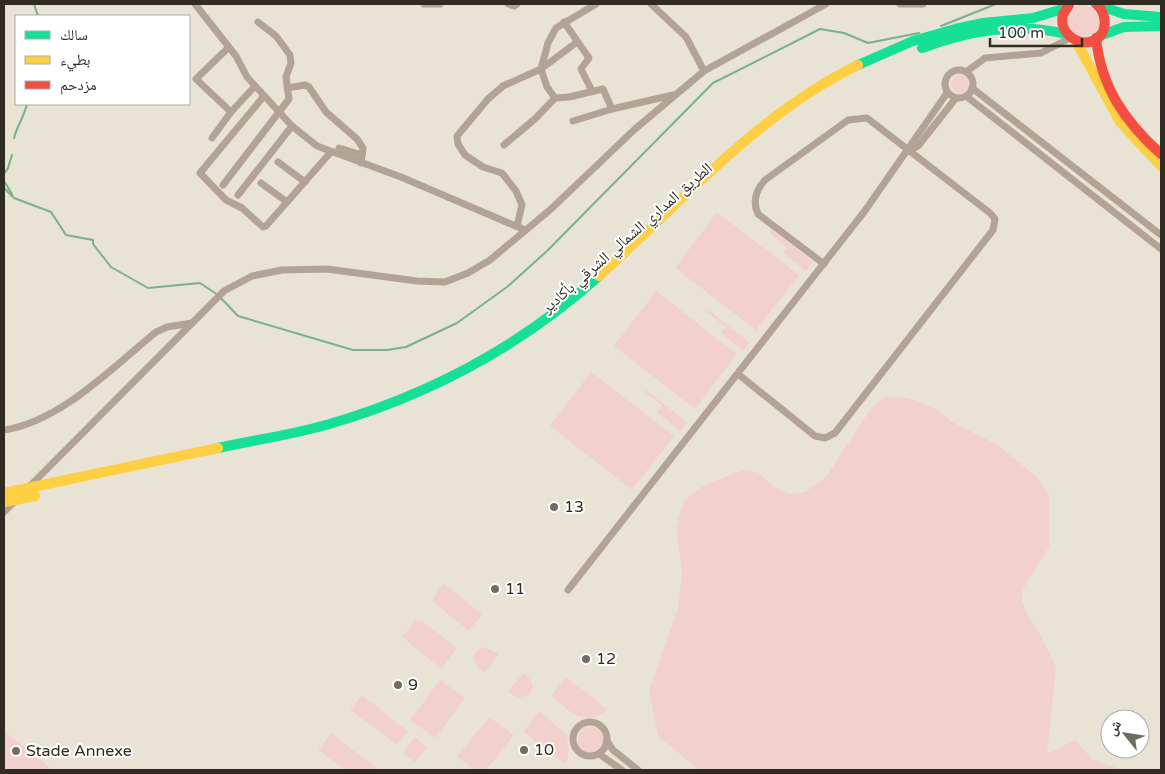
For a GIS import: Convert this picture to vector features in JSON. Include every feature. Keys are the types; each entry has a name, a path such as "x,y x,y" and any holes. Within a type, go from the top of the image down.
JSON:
{"main road":[{"path":"1069,5 1062,21 1113,114 1138,146 1161,166"},
{"name":"الطريق المداري الشمالي الشرقي بأكادير","path":"166,464 325,425 375,410 443,381 495,353 559,309 736,151 815,90 860,64 926,37 979,24 1034,18 1069,5"},
{"path":"1098,5 1124,14 1161,17"},
{"path":"1098,5 1105,21 1097,37 1098,63 1116,102 1138,133 1161,154"},
{"path":"1071,38 1083,42 1124,27 1161,26"},
{"name":"الطريق المداري الشمالي الشرقي بأكادير","path":"166,464 327,433 373,419 443,390 495,362 569,312 783,122 843,82 864,71 928,46 980,32 1016,27 1049,29 1071,38"},
{"path":"4,493 166,464"},
{"path":"4,502 166,464"}],"street":[{"path":"195,4 255,86 292,126 317,146 330,153 362,159"},
{"path":"424,4 440,4"},
{"path":"508,4 514,6 517,4"},
{"path":"555,98 546,88 541,69 551,34 564,22 596,4"},
{"path":"651,4 686,37 704,71"},
{"path":"4,512 224,291 252,276 282,270 335,270 416,281 445,282 468,273 490,260 635,129 704,71 826,4"},
{"path":"900,4 915,6 923,4"},
{"path":"223,185 289,99 286,77 291,63 290,55 276,36 258,22"},
{"path":"564,22 589,58 581,69 592,91"},
{"path":"568,590 824,264 909,151 947,94 945,86 948,76 956,71 966,72 984,58 1041,53 1071,38"},
{"path":"517,226 522,205 516,190 502,173 483,167 466,155 458,144 457,136 473,114 495,92 503,86 541,69 577,42"},
{"path":"228,48 196,80 231,112"},
{"path":"947,94 956,98 966,96 972,88 972,79 966,72"},
{"path":"212,138 231,112 255,86"},
{"path":"287,88 308,86 326,112 357,139 363,148 362,159"},
{"path":"972,88 1161,235"},
{"path":"504,145 536,118 555,98 605,90 612,109"},
{"path":"573,121 612,109 676,94"},
{"path":"264,96 200,174 226,200 242,208 263,226 267,226 330,153"},
{"path":"966,96 1161,249"},
{"path":"909,151 918,146 956,98"},
{"path":"738,374 814,436 830,436 835,433 993,230 995,220 990,213 867,118 862,117 848,120 765,180 757,190 755,207 758,214 824,264"},
{"path":"238,195 292,126"},
{"path":"339,148 401,177 525,230"},
{"path":"278,162 305,182"},
{"path":"261,183 287,202"},
{"path":"4,430 29,424 48,415 83,392 156,332 167,327 194,321"},
{"path":"625,759 618,769 599,754 586,756 577,750 572,739 576,728 589,722 598,724 605,731 607,741 613,750 625,759 638,770"},
{"path":"599,754 607,741"}],"shaded area":[{"path":"1086,5 1095,12 1099,22 1099,27 1096,31 1085,37 1079,37 1065,24 1073,6"},
{"path":"960,75 966,78 969,84 966,90 960,93 954,90 951,84 954,78"},
{"path":"717,212 799,275 756,330 675,268"},
{"path":"772,230 813,262 806,271 783,253 787,247 770,233"},
{"path":"656,291 737,354 695,409 614,346"},
{"path":"709,310 750,343 743,351 721,333 726,327 707,312"},
{"path":"591,372 674,436 632,490 550,426"},
{"path":"646,390 687,422 680,431 657,412 662,406 645,392"},
{"path":"884,397 908,398 934,408 954,423 996,444 1035,475 1049,494 1049,547 1023,589 1022,600 1026,612 1039,632 1056,667 1047,754 1075,740 1093,760 1123,770 699,770 658,736 649,691 678,608 682,572 676,527 684,501 704,485 743,470 759,473 773,486 789,494 805,492 826,477 872,407"},
{"path":"444,584 482,614 469,631 433,602 434,596"},
{"path":"421,620 457,648 441,669 402,637 415,621"},
{"path":"484,647 499,654 484,673 475,663 474,655 479,649"},
{"path":"523,673 531,680 533,689 529,695 518,698 508,692"},
{"path":"566,677 608,710 591,718 584,718 571,712 551,696"},
{"path":"440,680 465,698 435,738 410,720"},
{"path":"362,695 408,731 397,745 350,710"},
{"path":"539,711 567,735 569,751 566,765 523,732"},
{"path":"489,717 514,735 486,770 475,770 457,757"},
{"path":"591,727 600,731 604,740 600,749 591,753 582,749 578,740 582,731"},
{"name":"Stade Annexe","path":"4,731 53,770 4,770"},
{"path":"331,733 379,770 345,770 318,750"},
{"path":"415,737 427,747 415,762 403,753"}],"waterway":[{"path":"34,4 38,15"},
{"path":"941,26 996,4"},
{"path":"4,188 14,198 51,212 66,235 93,240 93,244 111,267 148,288 200,283 218,295 238,316 353,350 387,350 406,347 457,323 507,287 547,251 713,83 820,29 844,33 868,43 919,33"},
{"path":"14,138 27,105"},
{"path":"4,174 12,155"},
{"path":"4,181 12,194"}],"traffic: fast":[{"path":"1100,6 1124,14 1161,17"},
{"path":"858,65 913,41 955,29 983,23 1033,18 1066,8"},
{"path":"1099,36 1124,27 1161,26"},
{"path":"922,48 957,37 993,30 1029,29 1066,34"},
{"path":"218,448 326,425 364,413 436,384 471,366 538,325 599,276"}],"traffic: slow":[{"path":"1076,41 1120,122 1161,166"},
{"path":"599,276 690,190 753,134 786,108 821,85 858,65"},
{"path":"4,493 218,448"},
{"path":"4,502 35,496"}],"traffic: jam":[{"path":"1069,5 1063,15 1063,27 1070,37 1081,42 1087,42 1098,38 1104,29 1104,18 1096,4"},
{"path":"1096,38 1103,72 1109,88 1136,129 1161,154"}],"place":[{"name":"13","path":"554,507"},
{"name":"11","path":"495,589"},
{"name":"12","path":"586,659"},
{"name":"9","path":"398,685"},
{"name":"10","path":"524,750"},
{"name":"Stade Annexe","path":"16,751"}]}
